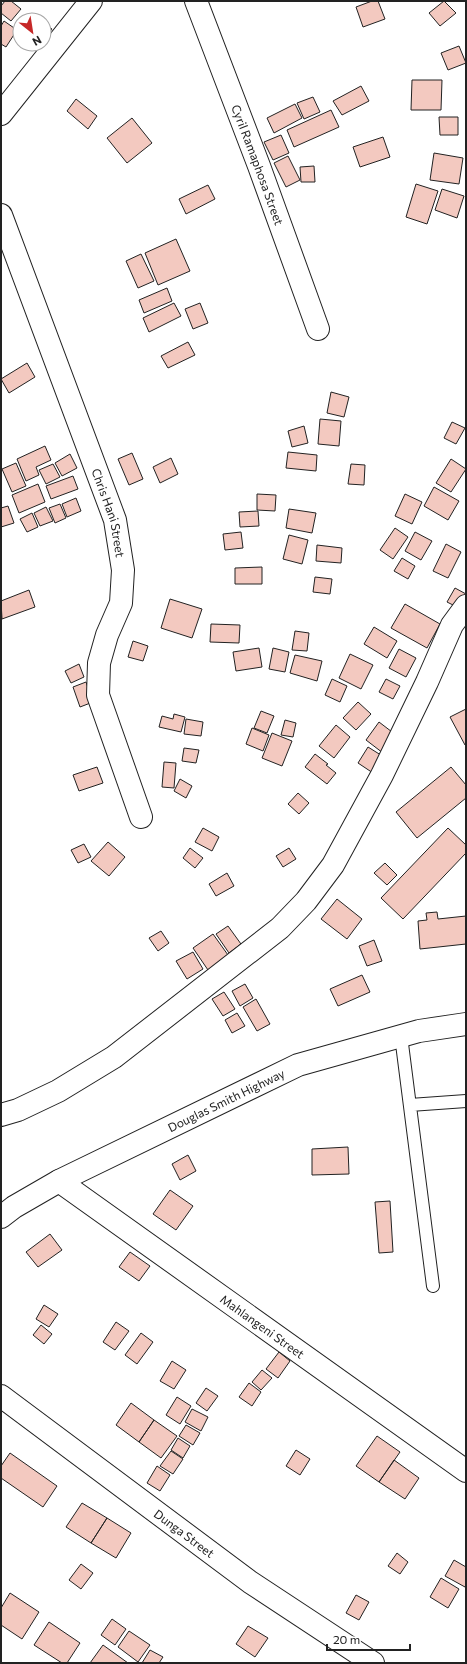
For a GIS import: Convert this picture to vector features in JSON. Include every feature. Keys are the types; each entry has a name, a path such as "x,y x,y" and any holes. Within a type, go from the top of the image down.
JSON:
{"street":[{"path":"1,114 91,1"},
{"name":"Cyril Ramaphosa Street","path":"196,1 259,166 318,329"},
{"name":"Chris Hani Street","path":"1,215 115,520 123,570 121,603 107,635 99,663 98,694 141,817"},
{"path":"1,1115 18,1110 58,1091 114,1057 280,928 306,901 324,878 341,851 382,775 427,682 452,625 466,606"},
{"name":"Douglas Smith Highway","path":"1,1217 14,1207 59,1181 298,1065 419,1031 466,1024"},
{"name":"Mahlangeni Street","path":"59,1181 466,1471"},
{"name":"Dunga Street","path":"1,1396 250,1582 373,1663"}],"lane":[{"path":"401,1036 433,1286"},
{"path":"410,1105 466,1101"}],"building":[{"path":"5,1 11,1 21,9 18,12 12,12 11,21 1,13 1,6"},
{"path":"372,1 378,1 385,19 363,27 356,7"},
{"path":"444,1 456,13 440,26 429,13"},
{"path":"4,21 12,27 12,38 6,47 1,44 1,26"},
{"path":"459,46 466,63 448,70 441,53"},
{"path":"412,80 442,80 441,110 411,110"},
{"path":"361,86 369,101 342,115 333,101"},
{"path":"313,97 320,112 304,119 297,103"},
{"path":"76,99 97,116 88,129 67,111"},
{"path":"295,104 302,118 274,133 267,118"},
{"path":"331,110 339,127 294,147 287,130"},
{"path":"439,117 458,117 458,135 440,135"},
{"path":"132,118 152,143 127,163 107,138"},
{"path":"281,135 289,153 273,160 264,142"},
{"path":"383,137 390,157 360,167 353,147"},
{"path":"434,153 463,158 459,184 430,180"},
{"path":"288,156 300,180 286,187 274,163"},
{"path":"314,166 315,182 301,182 300,167"},
{"path":"416,184 438,191 427,224 406,217"},
{"path":"208,185 215,199 186,214 179,199"},
{"path":"442,189 464,196 457,218 435,210"},
{"path":"176,239 190,271 158,285 145,253"},
{"path":"141,254 154,281 138,288 126,261"},
{"path":"167,288 172,301 144,313 139,300"},
{"path":"174,303 181,316 149,332 143,318"},
{"path":"200,303 208,323 193,329 185,309"},
{"path":"188,342 195,355 168,368 161,356"},
{"path":"27,363 35,377 9,393 1,379"},
{"path":"331,392 349,397 344,417 327,413"},
{"path":"320,419 341,421 339,446 318,444"},
{"path":"452,422 465,428 456,444 444,438"},
{"path":"304,426 308,443 292,447 288,431"},
{"path":"45,446 51,460 36,467 39,475 26,481 17,459"},
{"path":"288,452 317,455 316,471 286,468"},
{"path":"132,453 143,479 129,485 118,459"},
{"path":"70,454 77,468 62,476 55,463"},
{"path":"171,458 178,474 160,483 153,467"},
{"path":"451,459 466,469 451,492 436,483"},
{"path":"16,463 26,486 12,492 2,469"},
{"path":"53,464 60,477 46,484 39,470"},
{"path":"351,464 365,465 364,485 348,484"},
{"path":"73,476 78,489 51,499 46,486"},
{"path":"38,484 45,502 19,513 12,495"},
{"path":"434,487 459,501 448,520 424,506"},
{"path":"257,494 276,495 275,511 257,510"},
{"path":"405,494 422,502 412,524 395,516"},
{"path":"76,498 81,511 67,517 62,504"},
{"path":"60,504 66,518 55,523 49,508"},
{"path":"8,506 14,523 1,527 1,508"},
{"path":"46,507 53,521 40,526 34,513"},
{"path":"289,509 316,513 312,533 286,528"},
{"path":"258,511 259,526 240,527 239,512"},
{"path":"32,513 38,527 27,532 20,519"},
{"path":"395,528 408,537 393,559 380,550"},
{"path":"241,532 243,548 225,550 223,534"},
{"path":"415,532 432,541 421,560 405,551"},
{"path":"289,535 308,540 302,564 283,559"},
{"path":"446,544 461,552 448,578 433,571"},
{"path":"317,545 342,548 341,563 316,561"},
{"path":"402,558 415,566 408,579 394,571"},
{"path":"262,567 262,584 235,584 235,568"},
{"path":"315,577 332,579 330,594 313,592"},
{"path":"455,588 466,594 459,608 447,602"},
{"path":"29,590 35,607 2,619 1,601"},
{"path":"170,599 202,609 192,638 161,628"},
{"path":"405,604 440,624 427,648 391,628"},
{"path":"211,624 240,625 239,643 210,642"},
{"path":"374,627 397,641 387,658 364,644"},
{"path":"295,631 309,633 307,651 292,650"},
{"path":"133,641 148,646 143,661 128,657"},
{"path":"259,648 262,667 236,671 233,652"},
{"path":"273,648 289,652 285,672 269,669"},
{"path":"399,649 416,658 406,677 389,668"},
{"path":"350,654 373,665 361,689 339,678"},
{"path":"295,655 322,661 317,681 290,673"},
{"path":"79,664 84,677 71,683 65,671"},
{"path":"332,679 347,686 340,702 325,695"},
{"path":"386,679 400,686 393,699 379,692"},
{"path":"86,682 93,702 80,707 73,687"},
{"path":"358,702 371,714 356,730 343,718"},
{"path":"466,709 466,744 465,745 450,717"},
{"path":"261,711 274,716 267,733 254,728"},
{"path":"174,714 185,717 181,732 159,727 162,716 173,719"},
{"path":"186,719 203,722 201,736 184,734"},
{"path":"285,720 296,723 293,737 281,735"},
{"path":"379,722 396,735 383,753 366,740"},
{"path":"336,725 350,737 334,758 319,746"},
{"path":"252,728 269,735 263,751 246,744"},
{"path":"272,733 292,741 282,766 262,758"},
{"path":"368,747 384,757 373,773 358,763"},
{"path":"184,748 199,750 196,763 182,761"},
{"path":"315,754 328,764 326,765 336,773 327,784 305,767"},
{"path":"164,762 176,763 174,788 162,787"},
{"path":"97,767 103,783 79,791 73,775"},
{"path":"451,767 466,785 466,798 417,838 396,812"},
{"path":"180,779 192,786 186,798 174,791"},
{"path":"298,793 309,803 299,814 288,804"},
{"path":"203,828 219,837 212,851 195,842"},
{"path":"448,828 466,845 466,853 403,919 381,898"},
{"path":"108,842 125,857 109,876 91,861"},
{"path":"84,844 91,857 78,863 71,850"},
{"path":"190,848 203,858 195,868 183,858"},
{"path":"289,848 296,859 283,867 276,856"},
{"path":"385,863 397,875 387,885 374,873"},
{"path":"227,873 234,886 216,896 209,884"},
{"path":"337,899 362,919 347,939 321,919"},
{"path":"437,912 438,919 466,916 466,944 420,949 418,921 427,920 426,913"},
{"path":"228,926 241,944 229,953 216,934"},
{"path":"161,931 169,943 158,951 149,938"},
{"path":"213,934 228,955 208,970 193,948"},
{"path":"374,940 382,961 367,966 359,946"},
{"path":"193,952 203,969 187,979 176,961"},
{"path":"362,975 370,992 338,1006 330,989"},
{"path":"245,984 253,998 240,1006 232,991"},
{"path":"224,992 235,1009 223,1016 212,999"},
{"path":"256,999 270,1024 257,1031 243,1007"},
{"path":"237,1013 245,1026 232,1033 225,1020"},
{"path":"348,1147 349,1174 312,1175 312,1149"},
{"path":"188,1155 196,1171 180,1180 172,1164"},
{"path":"170,1190 193,1206 176,1230 153,1214"},
{"path":"390,1201 393,1252 379,1253 375,1202"},
{"path":"50,1234 62,1250 38,1267 26,1252"},
{"path":"130,1252 150,1266 139,1281 119,1267"},
{"path":"44,1305 58,1314 49,1327 36,1319"},
{"path":"116,1322 129,1331 115,1350 103,1342"},
{"path":"41,1325 52,1334 44,1344 33,1335"},
{"path":"141,1333 153,1342 137,1364 125,1355"},
{"path":"279,1352 290,1361 278,1378 266,1369"},
{"path":"172,1361 186,1370 174,1389 160,1381"},
{"path":"262,1370 272,1378 261,1390 252,1382"},
{"path":"249,1383 261,1392 252,1406 239,1397"},
{"path":"206,1388 218,1396 207,1411 196,1403"},
{"path":"177,1397 191,1406 180,1424 166,1415"},
{"path":"131,1403 154,1420 139,1442 116,1425"},
{"path":"192,1409 208,1417 201,1431 185,1422"},
{"path":"154,1420 177,1436 161,1458 139,1442"},
{"path":"186,1425 200,1433 193,1445 179,1436"},
{"path":"377,1436 400,1452 379,1482 356,1466"},
{"path":"178,1438 190,1446 183,1458 171,1450"},
{"path":"296,1450 310,1459 300,1475 286,1466"},
{"path":"171,1451 183,1459 173,1474 160,1466"},
{"path":"10,1453 57,1486 43,1507 1,1478 1,1466"},
{"path":"394,1460 419,1478 405,1499 379,1482"},
{"path":"157,1466 170,1475 160,1491 147,1483"},
{"path":"82,1503 107,1518 91,1543 66,1527"},
{"path":"107,1518 131,1533 116,1558 91,1543"},
{"path":"397,1553 408,1562 400,1574 388,1566"},
{"path":"454,1560 466,1567 465,1587 445,1576"},
{"path":"81,1564 93,1573 81,1589 69,1580"},
{"path":"441,1578 459,1589 448,1608 430,1597"},
{"path":"10,1593 39,1612 22,1639 1,1625 1,1608"},
{"path":"356,1595 369,1602 359,1620 346,1613"},
{"path":"112,1619 126,1629 115,1645 101,1635"},
{"path":"49,1622 80,1643 67,1663 62,1663 34,1645"},
{"path":"248,1626 268,1638 255,1657 236,1644"},
{"path":"129,1631 150,1645 138,1662 118,1647"},
{"path":"103,1645 128,1663 90,1663"},
{"path":"150,1650 163,1657 159,1663 142,1663"}]}
